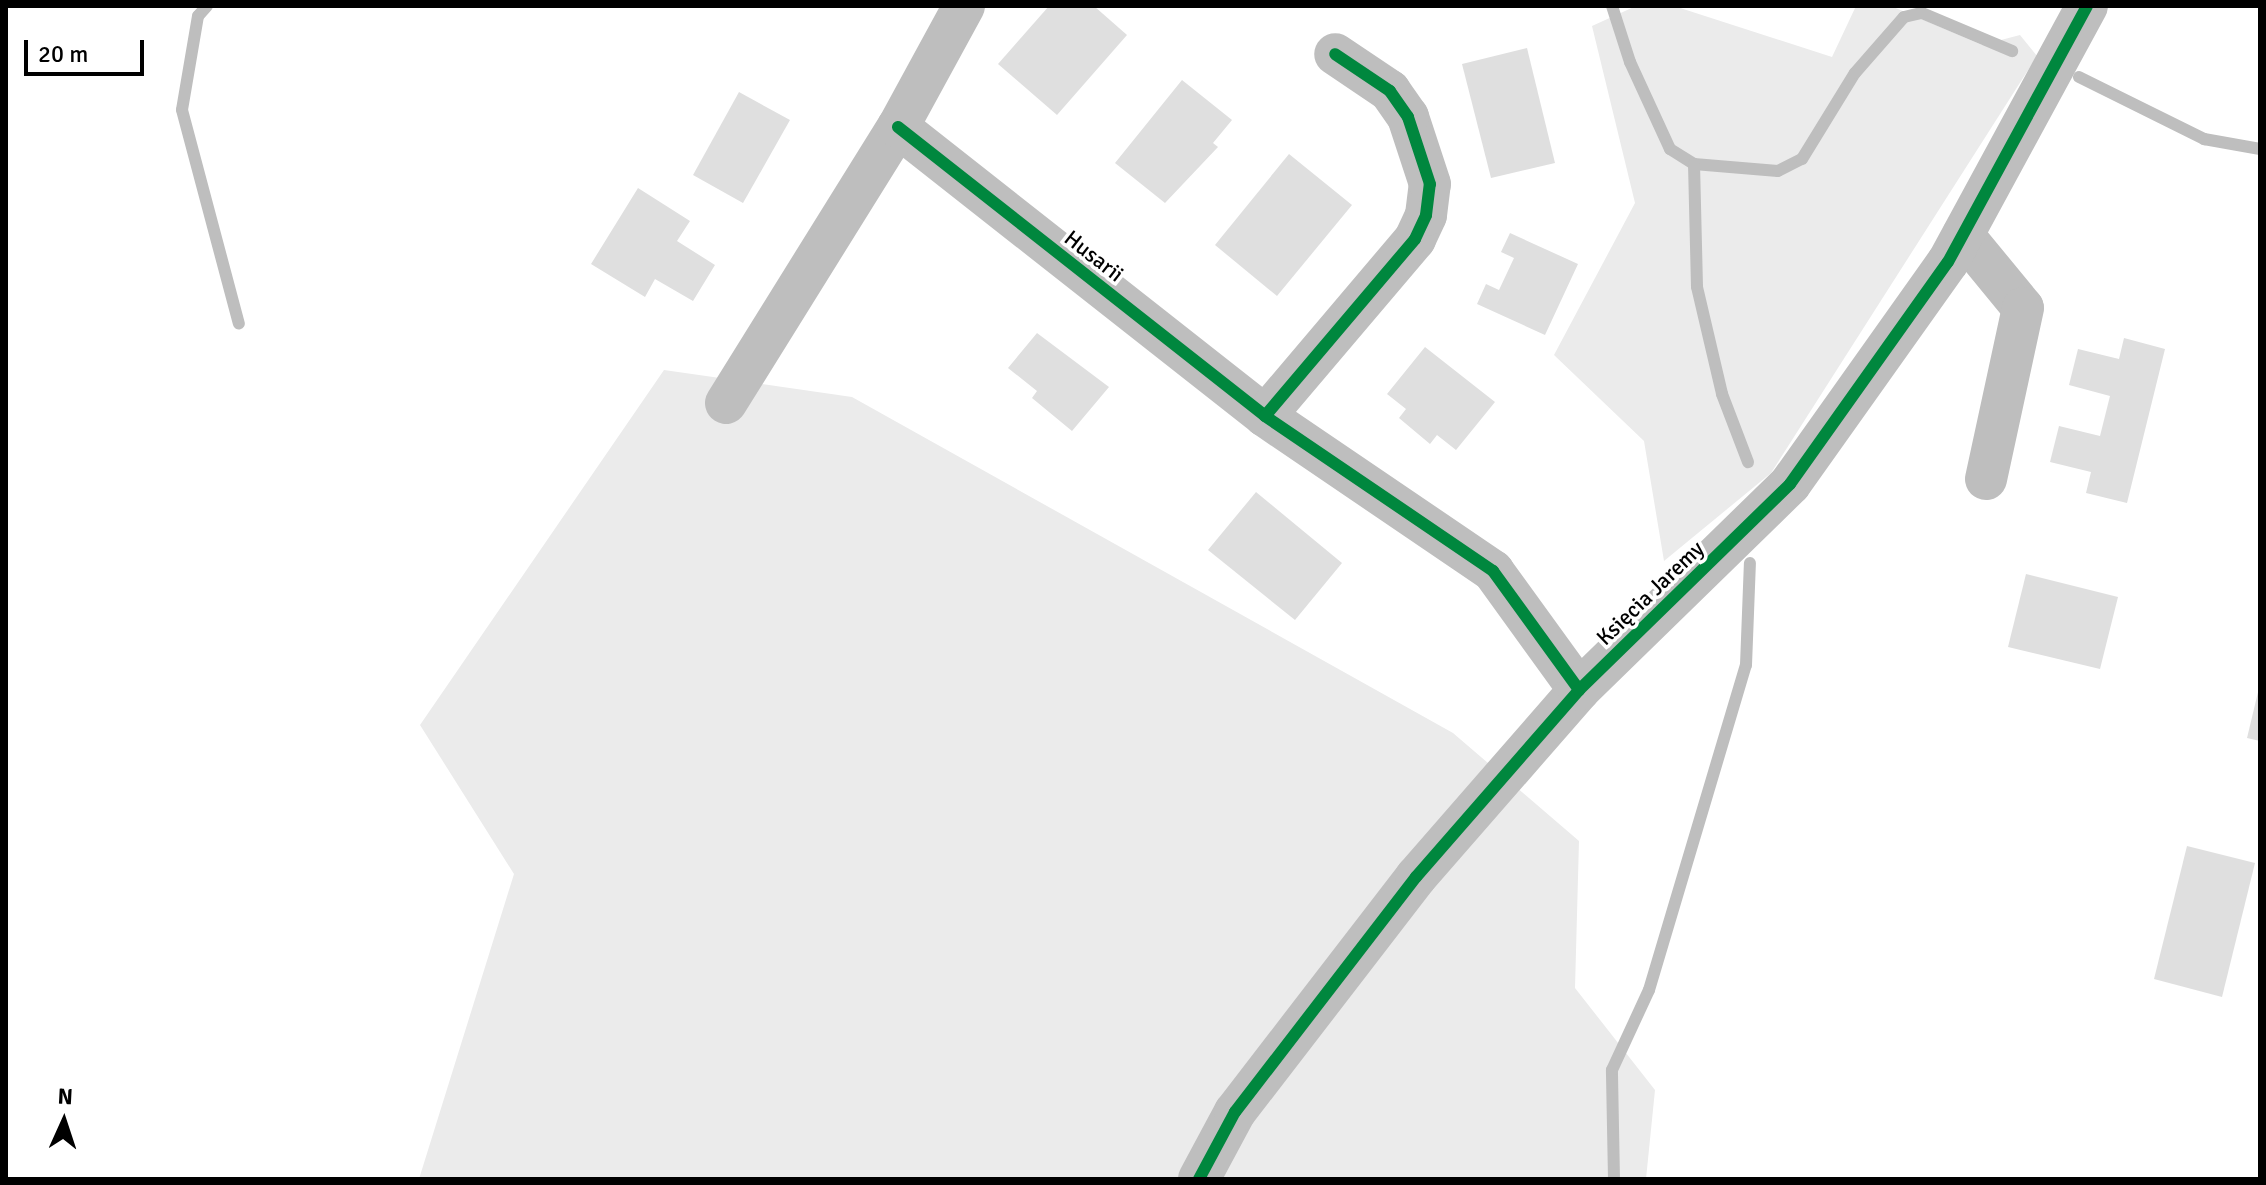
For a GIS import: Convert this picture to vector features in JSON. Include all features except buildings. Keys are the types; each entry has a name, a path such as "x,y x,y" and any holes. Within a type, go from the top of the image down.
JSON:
{"street":[{"path":"726,403 898,127 964,6"},
{"name":"Księcia Jaremy","path":"1199,1179 1235,1112 1407,889 1579,690 1790,484 1963,235 2087,6"},
{"path":"1265,416 1415,239 1426,215 1430,184 1408,117 1390,91 1335,54"},
{"name":"Husarii","path":"898,127 1265,416 1493,571 1579,690"},
{"path":"1963,235 2023,308 1986,479"}],"shaded area":[{"path":"1636,6 1674,6 1832,57 1856,6 1891,6 1982,45 2020,35 2037,56 1771,473 1664,561 1644,441 1554,355 1635,203 1592,26"},
{"path":"664,370 852,397 1453,733 1579,841 1575,988 1655,1090 1646,1179 419,1179 514,874 420,725"}],"waterway":[{"path":"207,6 198,16 182,110 239,324"},
{"path":"1612,6 1630,62 1670,149 1694,164 1778,171 1802,159 1855,73 1904,17 1922,13 2012,51"},
{"path":"2079,77 2204,139 2260,149"},
{"path":"1694,164 1697,287 1722,394 1748,462"},
{"path":"1614,1179 1612,1070 1649,990 1746,665 1750,563"}],"cycle path":[{"path":"1199,1179 1235,1112 1416,877 1579,690 1790,484 1948,262 2087,6"},
{"path":"1265,416 1415,239 1426,215 1430,184 1408,117 1390,91 1335,54"},
{"path":"898,127 1265,416 1493,571 1579,690"}]}
